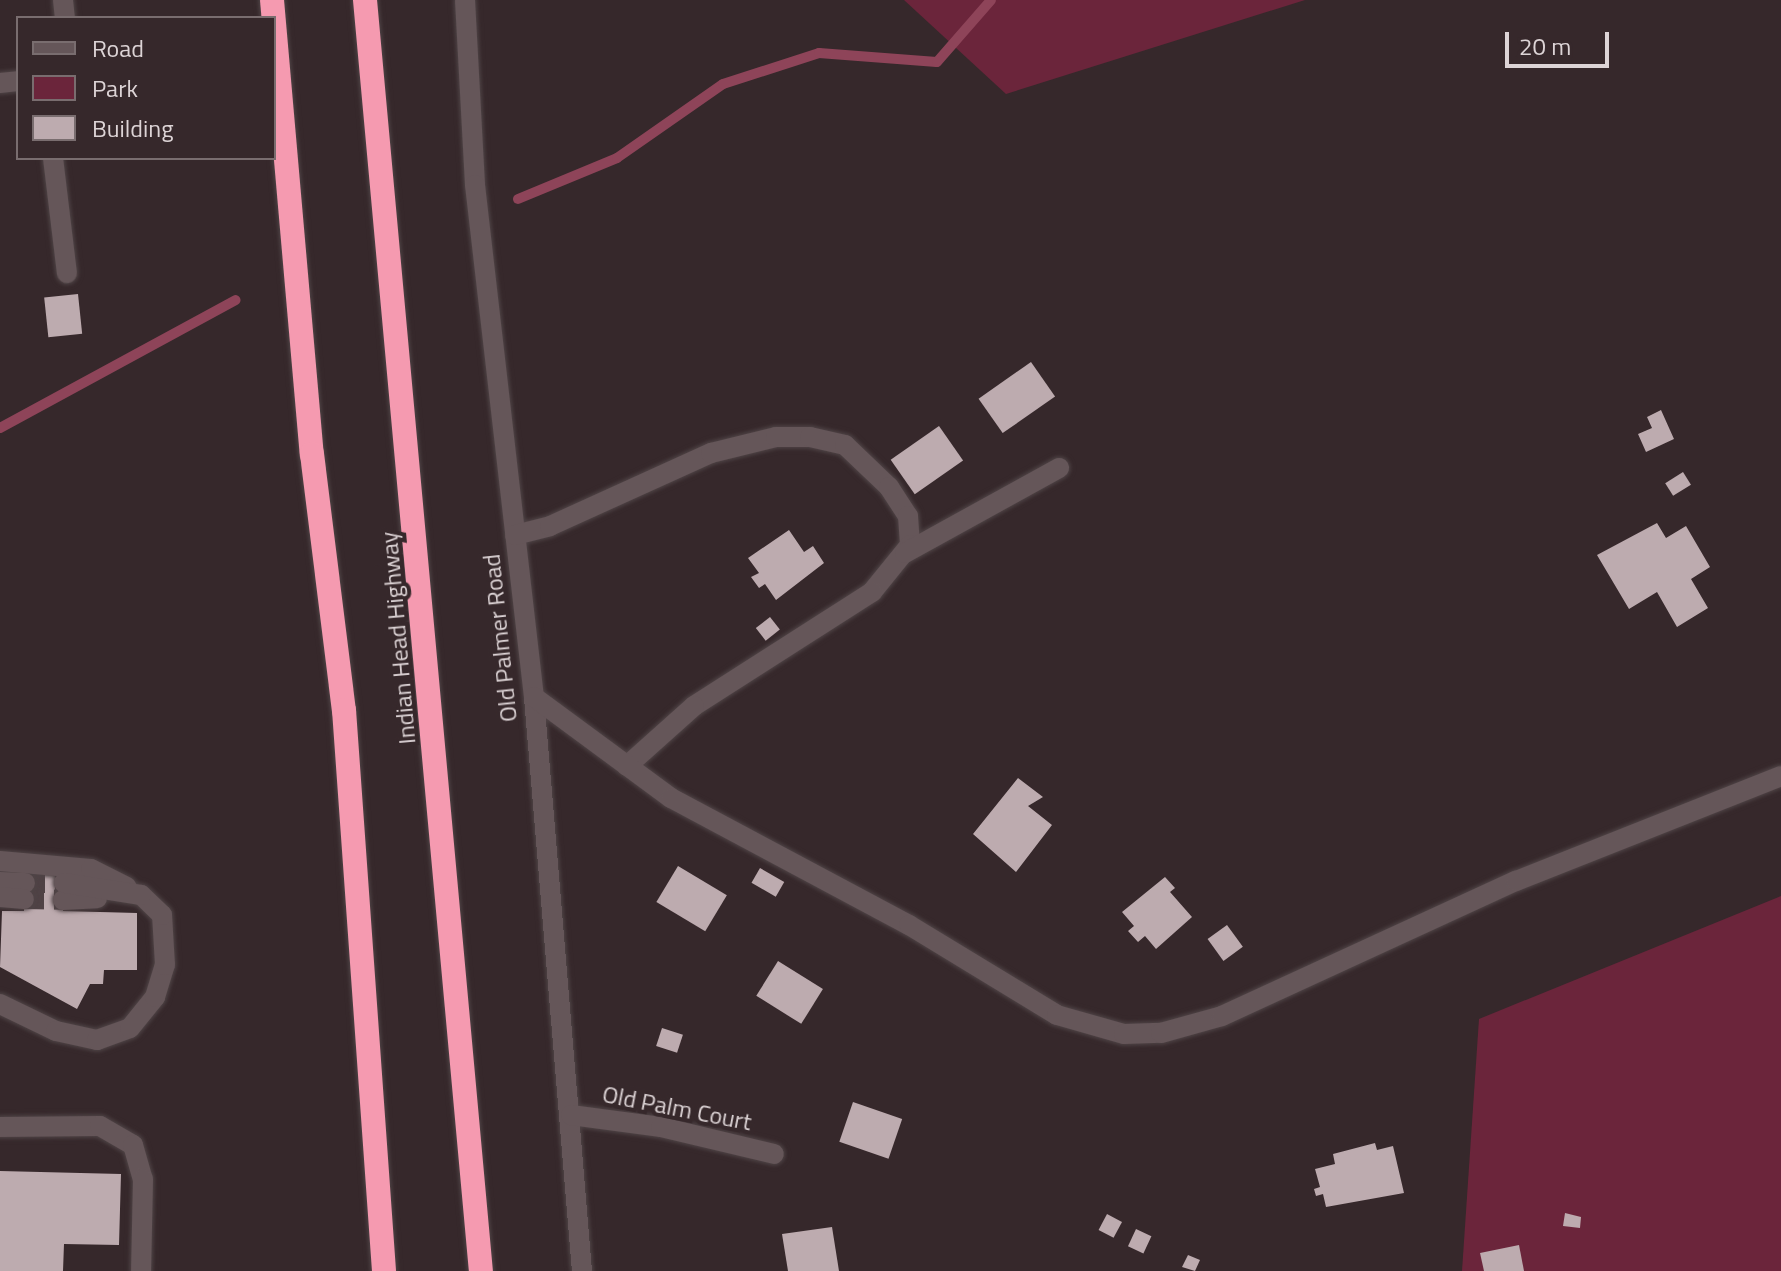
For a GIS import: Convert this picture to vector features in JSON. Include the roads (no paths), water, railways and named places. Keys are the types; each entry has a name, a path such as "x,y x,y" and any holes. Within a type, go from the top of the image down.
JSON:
{"highway":[{"name":"Indian Head Highway","path":"365,0 481,1271"},
{"path":"276,45 312,454 344,710 384,1271"}],"street":[{"name":"Old Palmer Road","path":"465,0 475,185 534,697 582,1271"},
{"path":"53,160 67,273"},
{"path":"515,535 550,526 711,453 776,437 810,437 845,445 889,487 908,516 910,545 872,592 694,706 627,766"},
{"path":"905,553 1059,468"},
{"path":"534,697 671,798 909,925 1057,1015 1124,1034 1161,1033 1222,1016 1516,881 1781,776"},
{"path":"0,861 91,869 141,895 162,915 165,965 155,997 130,1028 97,1040 56,1031 0,1004"},
{"path":"0,882 25,891 0,897"},
{"path":"63,892 141,895"},
{"name":"Old Palm Court","path":"571,1115 661,1127 774,1154"},
{"path":"0,1127 100,1126 133,1145 143,1179 141,1271"}],"waterway":[{"path":"518,199 617,158 723,84 819,53 937,62 991,0"},
{"path":"0,428 236,300"}],"tunnel":[{"path":"25,883 64,883"},
{"path":"24,899 63,900"}]}
